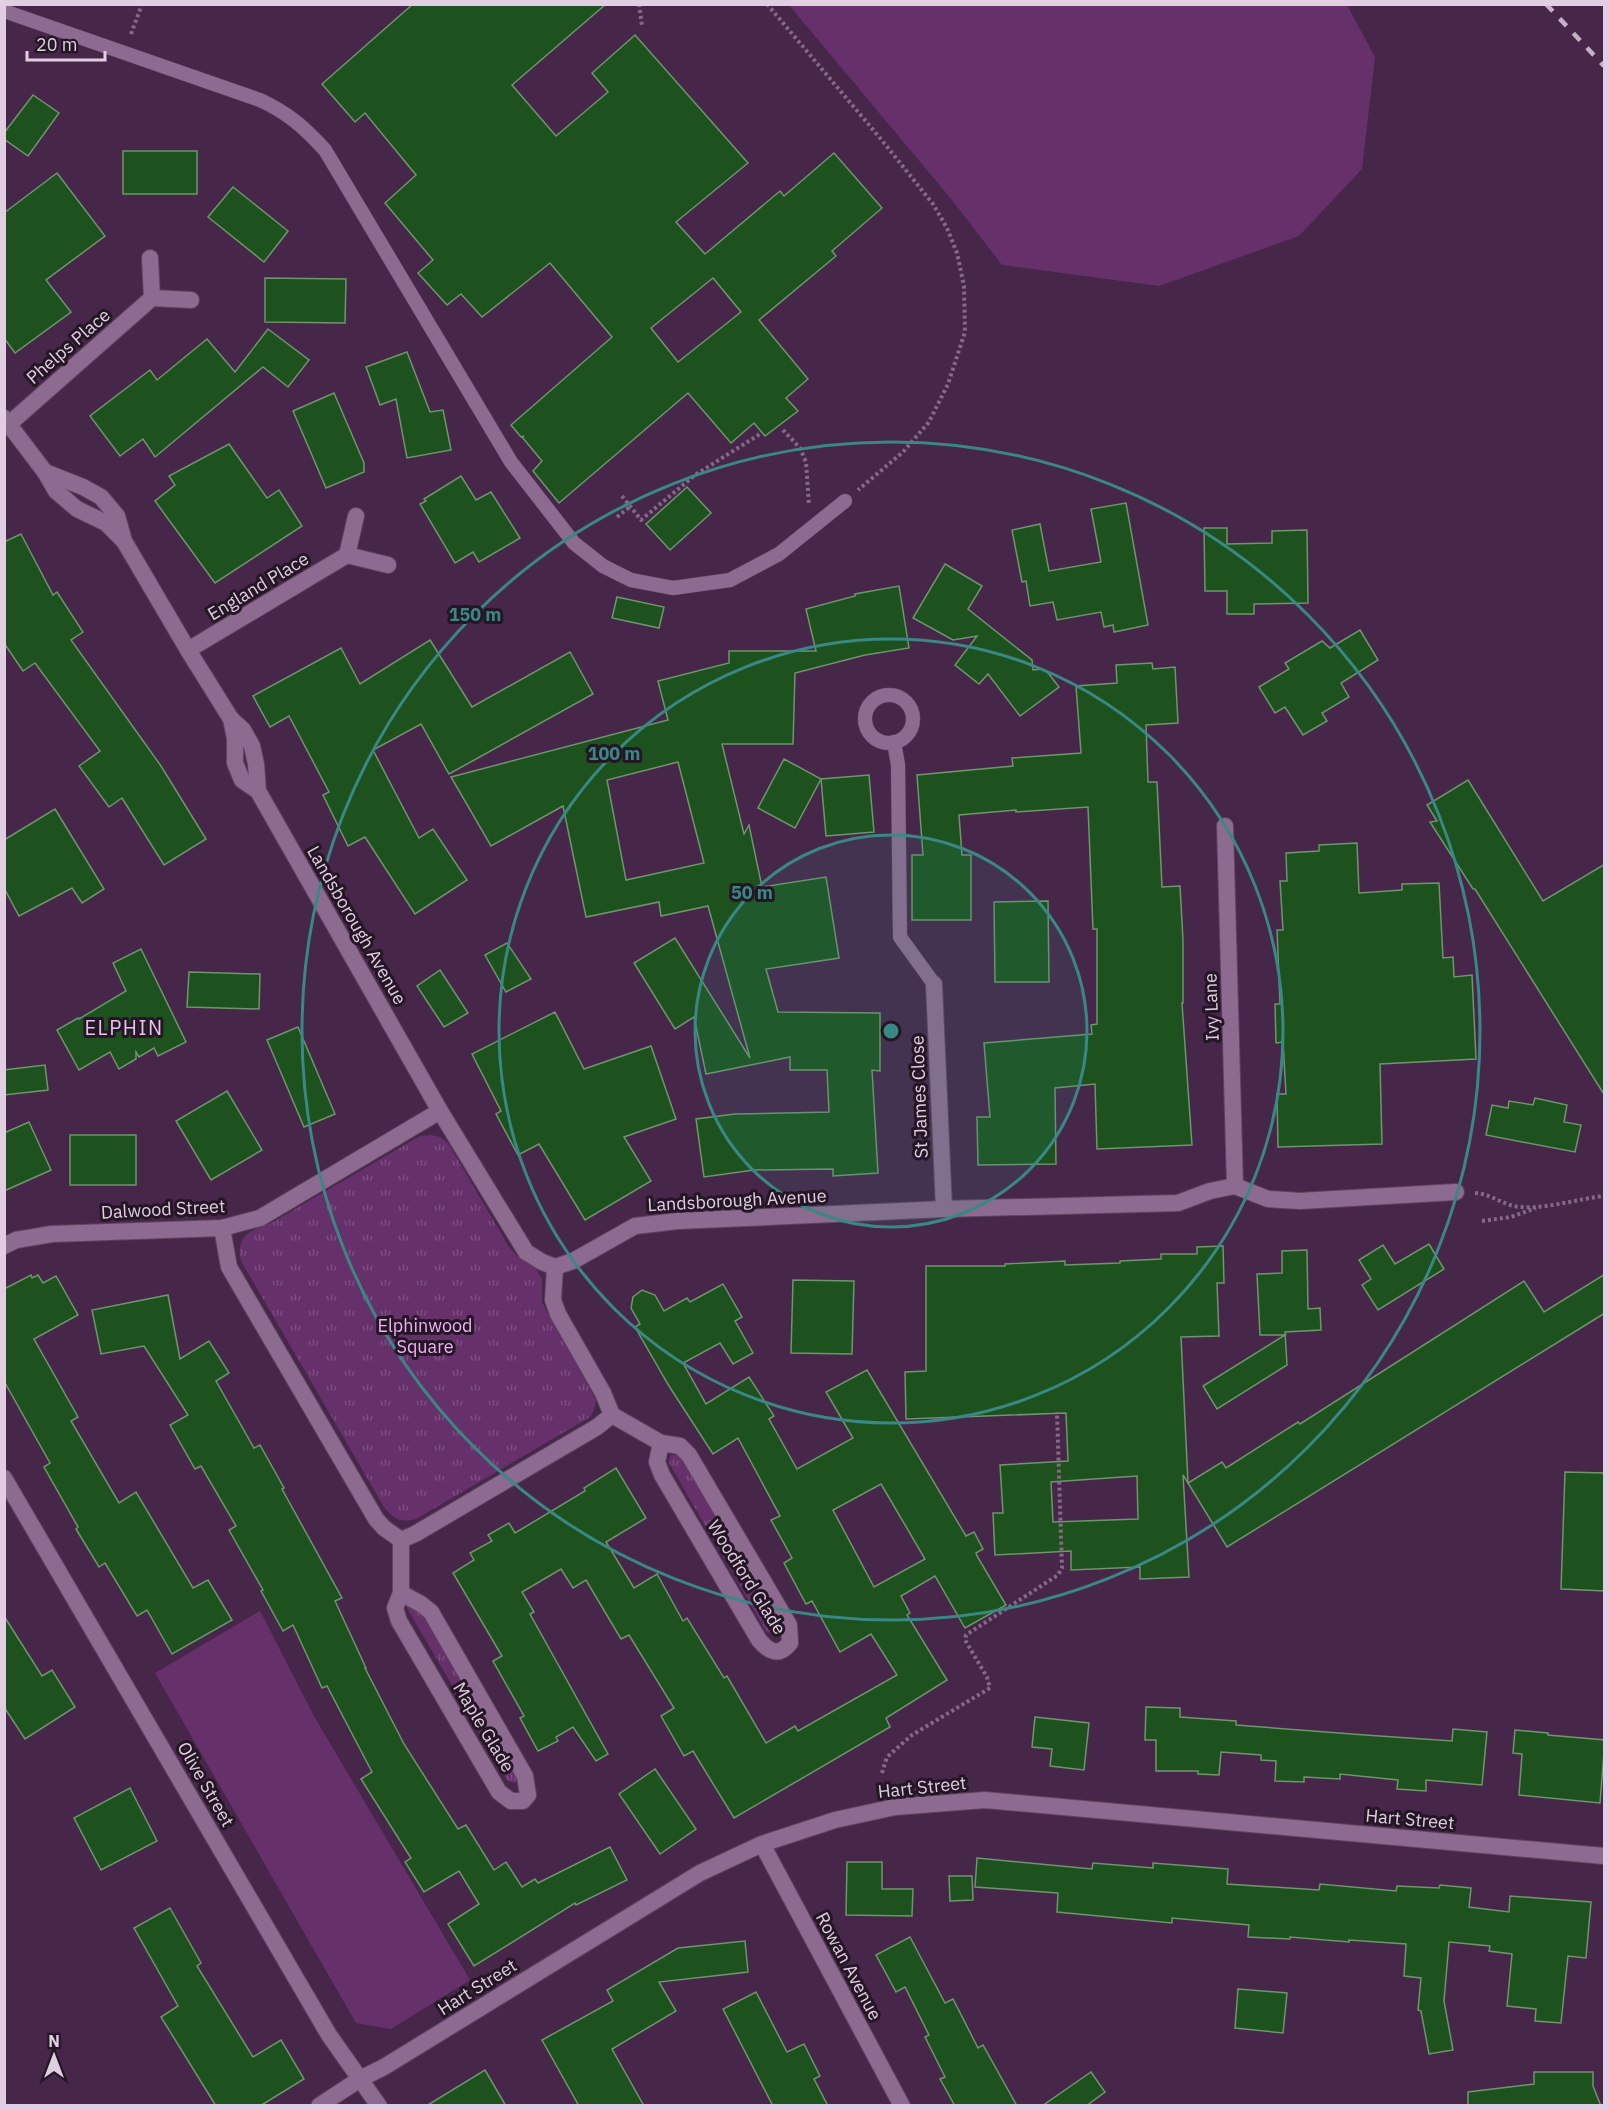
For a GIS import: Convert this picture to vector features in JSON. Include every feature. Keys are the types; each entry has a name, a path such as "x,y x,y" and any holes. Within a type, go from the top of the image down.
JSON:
{"street":[{"path":"150,258 152,298 191,300"},
{"name":"Phelps Place","path":"7,422 152,298"},
{"name":"Landsborough Avenue","path":"7,422 45,472 56,491 76,509 106,524 124,541 231,719 235,738 235,763 242,780 258,791 440,1111 526,1252 542,1262 555,1267 573,1261 634,1226 678,1221 944,1209 1178,1203 1210,1191 1235,1186"},
{"path":"356,516 347,555 388,565"},
{"name":"England Place","path":"188,650 347,555"},
{"name":"Ivy Lane","path":"1225,826 1235,1186"},
{"name":"St James Close","path":"934,984 944,1209"},
{"name":"Dalwood Street","path":"4,1246 16,1240 52,1234 222,1228 260,1218 440,1111"},
{"path":"1235,1186 1268,1199 1300,1201 1456,1192"},
{"path":"222,1228 229,1267 376,1519 401,1540 597,1427 612,1415 603,1393 553,1300 555,1267"},
{"name":"Woodford Glade","path":"612,1415 661,1443 680,1446 689,1455 789,1624 790,1643 785,1649 773,1652 766,1649 759,1640 662,1475 657,1462 661,1443"},
{"name":"Olive Street","path":"4,1478 329,2035 379,2106"},
{"name":"Maple Glade","path":"401,1540 401,1593 395,1608 399,1622 499,1792 511,1801 523,1801 528,1795 525,1776 431,1612 401,1593"},
{"name":"Hart Street","path":"318,2106 700,1873 762,1844 835,1820 895,1807 985,1800 1605,1856"},
{"name":"Rowan Avenue","path":"762,1844 902,2106"}],"lane":[{"path":"4,10 260,100 280,109 306,128 324,150 511,462 574,543 603,566 631,580 673,588 730,580 779,554 845,501"},
{"path":"894,742 898,765 900,937 934,984"}],"path":[{"path":"124,52 142,4"},
{"path":"639,4 642,26"},
{"path":"767,4 933,204 947,228 957,253 964,286 965,332 948,384 929,422 903,452 845,501"},
{"path":"783,430 800,448 806,462 810,496 809,530"},
{"path":"622,496 641,520 695,475 760,434"},
{"path":"617,517 631,506"},
{"path":"1456,1192 1486,1194 1516,1207 1540,1207"},
{"path":"1482,1221 1511,1216 1540,1207 1605,1196"},
{"path":"882,1773 887,1757 912,1735 990,1688 987,1677 965,1640 966,1635 1058,1575 1062,1568 1057,1412"}],"green space":[{"path":"789,5 1347,5 1375,57 1362,169 1299,236 1159,286 1002,265 952,200"},
{"name":"Elphinwood Square","path":"420,1136 440,1137 448,1143 509,1247 519,1258 536,1269 542,1279 542,1302 596,1400 590,1417 416,1519 401,1520 394,1517 384,1507 241,1261 240,1252 243,1239 247,1234 273,1222"},
{"path":"679,1454 781,1625 778,1634 766,1631 669,1463 670,1456"},
{"path":"408,1605 418,1608 477,1705 518,1779 516,1783 508,1781 407,1608"},
{"path":"260,1611 315,1718 470,1980 391,2029 356,2023 155,1673"}],"building":[{"path":"413,4 606,4 512,85 556,136 608,92 592,73 635,35 748,163 676,222 705,254 780,191 784,196 834,153 882,208 832,251 836,256 759,320 808,379 786,398 798,411 765,436 754,423 731,443 688,393 559,503 533,471 542,461 522,437 524,436 521,437 511,425 612,337 550,263 482,317 461,294 447,305 418,273 433,260 385,203 416,175 365,113 355,122 322,84","holes":["713,278 741,312 678,362 651,328"]},
{"path":"33,95 59,113 28,156 4,139 4,133"},
{"path":"123,151 197,151 197,194 123,194"},
{"path":"57,173 105,236 46,280 71,312 15,353 4,338 4,213"},
{"path":"233,187 288,231 264,262 208,217"},
{"path":"265,278 346,279 345,323 265,322"},
{"path":"268,329 309,360 288,387 263,367 155,457 143,439 120,456 90,416 150,370 157,380 207,339 235,372"},
{"path":"407,352 430,412 443,410 451,450 407,458 396,399 380,405 366,367"},
{"path":"334,393 364,463 364,472 326,488 293,411"},
{"path":"229,444 267,498 279,490 302,526 215,583 155,501 175,485 169,476"},
{"path":"461,476 476,500 491,492 520,538 479,562 473,552 455,563 420,504 426,501 424,499"},
{"path":"687,487 711,513 670,550 646,524"},
{"path":"1126,503 1148,625 1114,632 1113,625 1104,627 1101,612 1057,620 1053,602 1030,606 1026,581 1022,582 1012,530 1040,524 1049,571 1101,562 1091,509"},
{"path":"1204,528 1227,528 1227,544 1272,543 1272,531 1307,530 1308,603 1254,604 1254,614 1227,614 1227,591 1205,591"},
{"path":"21,534 53,595 57,592 83,632 71,640 161,766 206,839 164,865 122,798 109,807 79,766 100,751 35,663 23,671 4,643 4,542"},
{"path":"945,564 982,586 968,609 1032,660 1033,670 1043,669 1059,687 1020,716 988,674 979,684 955,665 977,636 953,640 913,618"},
{"path":"899,586 909,648 865,655 795,673 793,744 722,744 744,834 749,825 762,887 826,877 839,958 766,969 778,1012 880,1013 880,1071 872,1070 878,1173 833,1176 833,1169 754,1170 704,1177 696,1119 735,1114 829,1112 827,1070 790,1070 790,1057 706,1074 694,1017 675,1029 634,963 675,938 750,1058 708,906 661,916 659,902 586,917 563,806 491,846 451,777 668,720 658,681 729,663 729,651 816,651 806,609 855,596 855,594","holes":["678,762 704,863 626,880 607,780"]},
{"path":"617,597 664,607 659,628 612,618"},
{"path":"1360,630 1378,660 1341,683 1349,697 1322,713 1327,721 1303,735 1285,707 1275,713 1259,687 1289,669 1285,663 1322,641 1330,648"},
{"path":"430,640 472,707 570,652 593,694 449,774 421,724 373,750 419,838 433,829 467,880 415,914 365,837 348,846 323,795 329,792 289,716 270,727 253,696 341,648 360,684"},
{"path":"1152,663 1153,669 1175,667 1178,723 1146,725 1148,782 1157,782 1162,887 1180,886 1183,940 1182,1003 1192,1145 1097,1149 1095,1084 1055,1088 1056,1164 978,1165 977,1117 990,1117 984,1043 1092,1034 1091,1025 1097,1024 1097,929 1093,929 1088,807 959,815 962,855 971,855 971,920 912,920 912,855 923,855 917,775 1013,766 1012,758 1081,753 1076,686 1117,683 1116,665"},
{"path":"784,759 821,779 795,828 758,808"},
{"path":"869,775 874,832 826,836 821,779"},
{"path":"1468,780 1543,901 1605,864 1605,1096 1475,889 1430,822 1437,821 1427,805"},
{"path":"55,809 104,889 82,903 72,888 19,916 4,888 4,840"},
{"path":"1357,843 1359,893 1402,890 1402,884 1439,883 1443,958 1453,957 1454,977 1472,975 1476,1059 1380,1064 1382,1144 1278,1147 1277,1094 1286,1094 1283,1042 1276,1043 1275,1004 1280,1004 1277,930 1283,930 1280,881 1287,881 1286,853 1319,851 1319,845"},
{"path":"1048,901 1049,982 995,982 994,902"},
{"path":"507,943 531,979 506,992 485,955"},
{"path":"141,949 186,1042 158,1056 154,1048 139,1057 136,1052 136,1059 119,1069 110,1052 79,1070 57,1030 126,991 113,963"},
{"path":"440,970 468,1013 444,1027 417,986"},
{"path":"189,972 260,974 259,1009 187,1007"},
{"path":"555,1012 584,1069 651,1046 676,1119 624,1137 651,1181 585,1220 539,1144 518,1155 496,1114 501,1111 472,1054"},
{"path":"298,1027 335,1114 304,1127 267,1040"},
{"path":"45,1065 48,1090 4,1095 4,1070"},
{"path":"227,1091 262,1150 211,1180 176,1121"},
{"path":"1535,1098 1567,1105 1564,1122 1581,1125 1575,1152 1486,1135 1492,1105 1508,1108 1509,1101 1533,1105"},
{"path":"29,1122 51,1170 4,1191 4,1133"},
{"path":"70,1135 136,1135 136,1185 70,1185"},
{"path":"1429,1244 1444,1269 1378,1310 1362,1285 1371,1279 1359,1260 1383,1245 1395,1264"},
{"path":"1223,1246 1224,1283 1217,1283 1219,1336 1181,1337 1188,1483 1183,1475 1189,1577 1140,1579 1140,1567 1071,1570 1071,1551 995,1555 993,1513 1003,1513 1000,1465 1068,1461 1066,1413 906,1419 905,1372 926,1371 926,1266 1005,1266 1005,1264 1065,1261 1065,1265 1120,1263 1120,1261 1161,1259 1161,1254 1197,1254 1197,1247","holes":["1137,1476 1138,1519 1053,1522 1051,1482"]},
{"path":"1307,1250 1308,1309 1320,1308 1321,1330 1285,1332 1287,1365 1217,1409 1203,1386 1285,1335 1260,1335 1257,1274 1282,1273 1282,1251"},
{"path":"1605,1274 1605,1313 1227,1547 1188,1483 1222,1462 1226,1468 1298,1422 1300,1424 1524,1281 1544,1312"},
{"path":"31,1275 32,1278 38,1275 43,1283 56,1276 78,1315 34,1339 78,1417 71,1421 119,1503 136,1492 193,1588 208,1580 232,1620 172,1654 147,1610 137,1616 105,1563 99,1567 76,1529 78,1527 44,1467 50,1463 4,1381 4,1289"},
{"path":"793,1280 854,1281 852,1354 791,1353"},
{"path":"723,1284 742,1317 735,1321 753,1353 733,1364 720,1343 683,1363 706,1404 749,1377 774,1416 769,1419 797,1469 853,1438 826,1392 867,1370 966,1536 974,1532 983,1549 976,1553 977,1556 1006,1605 965,1628 935,1576 901,1596 910,1613 907,1615 947,1680 886,1718 890,1727 734,1818 693,1751 684,1756 661,1716 674,1708 629,1635 621,1639 586,1580 573,1588 561,1569 522,1592 534,1612 530,1614 608,1754 596,1761 573,1727 556,1737 558,1741 538,1751 520,1718 524,1716 493,1661 502,1656 453,1573 474,1560 470,1553 492,1541 488,1535 509,1523 515,1533 585,1491 584,1488 616,1468 646,1518 606,1542 634,1588 657,1574 683,1621 687,1618 724,1678 727,1676 766,1743 795,1726 798,1731 897,1675 871,1634 840,1652 812,1601 806,1604 784,1563 792,1558 771,1520 780,1516 738,1438 713,1454 669,1386 635,1327 640,1324 631,1308 633,1297 642,1290 655,1295 664,1311 687,1298 690,1302","holes":["881,1484 925,1559 874,1587 833,1510"]},
{"path":"168,1295 180,1359 209,1341 229,1373 216,1381 254,1448 260,1445 284,1488 282,1489 342,1598 335,1601 365,1668 404,1744 458,1829 466,1825 494,1870 506,1862 522,1887 535,1879 538,1883 610,1847 627,1880 576,1905 575,1903 474,1966 448,1924 479,1904 459,1871 424,1892 405,1862 411,1858 361,1779 372,1772 327,1686 322,1688 293,1625 283,1631 229,1530 236,1526 201,1466 195,1469 170,1425 188,1415 144,1346 101,1354 92,1310"},
{"path":"1565,1472 1605,1473 1605,1591 1561,1589"},
{"path":"4,1616 42,1676 52,1670 75,1707 25,1739 4,1707"},
{"path":"1146,1707 1180,1708 1180,1717 1236,1721 1236,1725 1365,1735 1452,1741 1453,1729 1487,1732 1482,1785 1426,1780 1426,1791 1397,1789 1398,1780 1340,1774 1340,1779 1304,1777 1304,1782 1275,1781 1276,1761 1261,1760 1261,1755 1221,1752 1219,1775 1198,1774 1198,1771 1156,1771 1156,1740 1145,1740"},
{"path":"1035,1717 1089,1723 1084,1770 1050,1766 1052,1749 1032,1747"},
{"path":"1515,1730 1605,1740 1600,1803 1519,1795 1522,1754 1513,1753"},
{"path":"655,1769 696,1829 660,1854 619,1794"},
{"path":"130,1788 157,1841 101,1870 74,1818"},
{"path":"977,1858 1092,1869 1093,1863 1153,1868 1153,1863 1228,1869 1227,1884 1319,1890 1320,1884 1396,1891 1397,1886 1439,1888 1440,1885 1471,1888 1469,1907 1509,1912 1510,1896 1591,1902 1586,1958 1568,1956 1561,2023 1535,2021 1536,2009 1507,2006 1512,1954 1489,1951 1490,1946 1449,1942 1444,2001 1453,2050 1429,2054 1421,2011 1418,2010 1421,1978 1404,1976 1406,1944 1290,1937 1290,1939 1248,1937 1249,1925 1172,1918 1172,1923 1057,1912 1058,1893 975,1887"},
{"path":"847,1862 882,1862 882,1889 913,1889 912,1916 846,1915"},
{"path":"949,1876 972,1876 973,1900 950,1901"},
{"path":"170,1908 201,1963 197,1966 253,2057 281,2040 304,2079 260,2106 216,2106 161,2017 178,2006 134,1928"},
{"path":"910,1937 945,2003 953,1999 978,2048 983,2045 1017,2106 955,2106 940,2079 945,2077 925,2037 929,2035 905,1987 896,1992 876,1955"},
{"path":"745,1941 748,1972 659,1982 676,2011 612,2049 644,2106 579,2106 542,2040 613,2001 607,1990 678,1948"},
{"path":"1238,1989 1287,1993 1283,2033 1235,2028"},
{"path":"756,1992 787,2052 804,2044 820,2076 814,2079 828,2106 773,2106 723,2009"},
{"path":"485,2070 506,2106 426,2106"},
{"path":"1091,2072 1105,2092 1086,2106 1042,2106"},
{"path":"1534,2072 1593,2072 1593,2086 1601,2106 1468,2106 1468,2092 1534,2084"}],"railway":[{"path":"1546,4 1604,66"}],"district":[{"name":"ELPHIN","path":"124,1027"}]}
